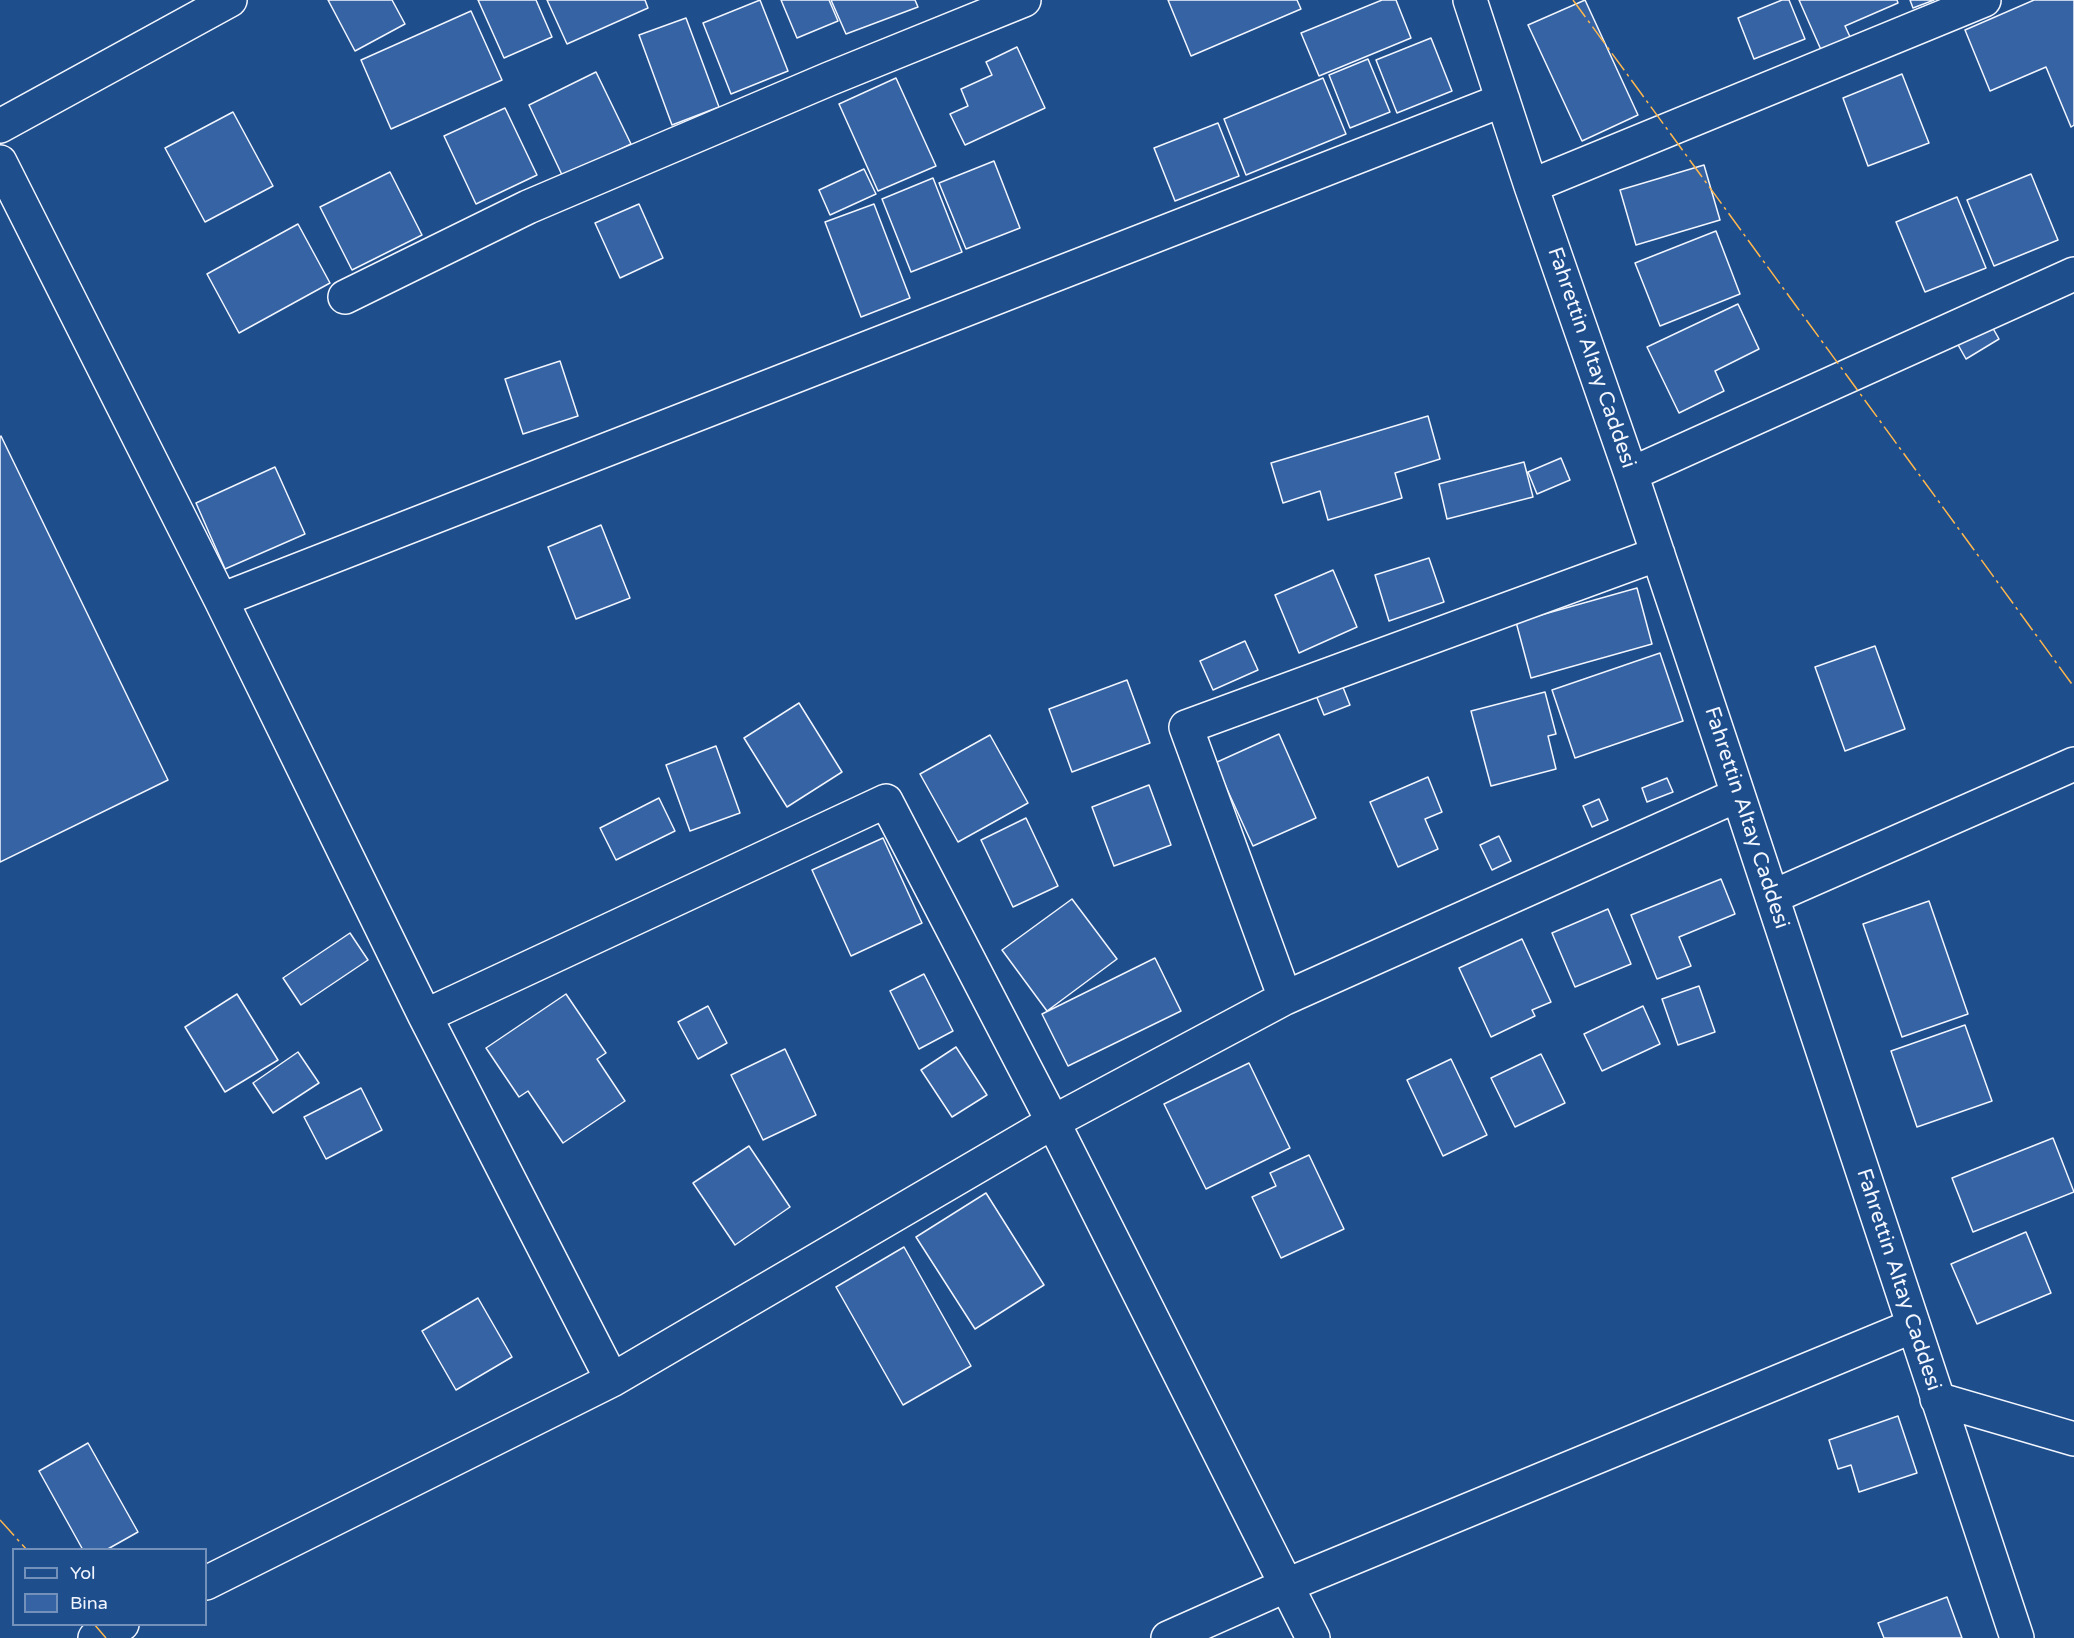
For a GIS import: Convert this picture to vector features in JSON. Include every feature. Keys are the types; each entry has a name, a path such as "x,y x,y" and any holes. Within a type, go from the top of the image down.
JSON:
{"street":[{"path":"0,126 230,0"},
{"path":"345,297 528,207 818,83 1024,0"},
{"name":"Fahrettin Altay Caddesi","path":"1470,0 1531,186 1658,554 2017,1638"},
{"path":"1531,186 1984,0"},
{"path":"221,600 1503,100"},
{"path":"0,162 221,600 425,1016 612,1380"},
{"path":"1631,474 2074,274"},
{"path":"1285,998 1186,727 1658,554"},
{"path":"1772,897 2074,764"},
{"path":"207,1582 612,1380 1053,1122 1285,998 1738,795"},
{"path":"425,1016 886,801 1053,1122 1312,1638"},
{"path":"1168,1638 1287,1585 1913,1326"},
{"path":"1937,1399 2074,1439"},
{"path":"95,1638 118,1626"}],"building":[{"path":"328,0 392,0 405,24 355,51"},
{"path":"478,0 536,0 552,37 504,58"},
{"path":"547,0 645,0 648,8 567,44"},
{"path":"760,0 788,71 731,94 703,23"},
{"path":"781,0 829,0 838,21 797,38"},
{"path":"831,0 915,0 918,7 846,34"},
{"path":"1168,0 1297,0 1301,9 1191,56"},
{"path":"1382,0 1396,0 1411,38 1319,76 1301,33"},
{"path":"1585,0 1638,115 1582,141 1528,25"},
{"path":"1782,0 1789,0 1805,39 1754,59 1738,18"},
{"path":"1799,0 1897,0 1898,3 1845,26 1851,39 1822,52"},
{"path":"1910,0 1934,0 1913,8"},
{"path":"2034,0 2074,0 2074,125 2071,127 2046,67 1990,91 1965,30"},
{"path":"471,11 502,80 391,129 361,60"},
{"path":"686,18 719,107 672,125 639,35"},
{"path":"1431,38 1452,91 1397,113 1376,60"},
{"path":"1017,47 1045,108 965,145 950,114 968,106 961,89 992,75 986,62"},
{"path":"1368,59 1390,112 1350,128 1329,75"},
{"path":"596,72 631,144 563,177 529,105"},
{"path":"1902,74 1929,143 1868,166 1843,98"},
{"path":"896,78 936,166 878,191 839,104"},
{"path":"1323,78 1346,134 1246,175 1224,119"},
{"path":"505,108 537,175 476,204 444,136"},
{"path":"233,112 273,186 205,222 165,148"},
{"path":"1218,123 1239,176 1175,201 1154,148"},
{"path":"994,161 1020,228 966,249 939,183"},
{"path":"1704,165 1720,220 1636,245 1620,190"},
{"path":"864,169 876,194 830,215 819,190"},
{"path":"390,172 422,235 352,270 320,207"},
{"path":"2031,174 2058,240 1994,266 1967,200"},
{"path":"933,178 962,252 911,272 882,199"},
{"path":"1957,197 1986,268 1925,292 1896,222"},
{"path":"639,204 663,258 620,278 595,223"},
{"path":"874,204 910,298 861,317 825,222"},
{"path":"298,224 330,283 239,333 207,274"},
{"path":"1716,231 1740,294 1660,326 1635,263"},
{"path":"1738,304 1759,349 1715,371 1724,391 1679,413 1647,347"},
{"path":"1990,323 1999,339 1966,359 1957,343"},
{"path":"560,361 578,416 523,434 505,379"},
{"path":"1428,416 1440,459 1395,473 1402,498 1328,520 1320,491 1283,503 1271,463"},
{"path":"0,437 168,780 0,862"},
{"path":"1561,458 1570,480 1537,494 1528,472"},
{"path":"1524,462 1533,497 1447,519 1439,484"},
{"path":"275,467 305,534 225,569 196,503"},
{"path":"601,525 630,598 576,619 548,547"},
{"path":"1429,558 1444,602 1389,621 1375,575"},
{"path":"1333,570 1357,627 1299,653 1275,595"},
{"path":"1637,588 1652,644 1531,678 1516,622"},
{"path":"1245,641 1258,670 1213,690 1200,661"},
{"path":"1875,646 1905,729 1845,751 1815,667"},
{"path":"1660,653 1683,721 1575,758 1552,690"},
{"path":"1337,672 1350,705 1324,715 1311,683"},
{"path":"1127,680 1150,743 1072,772 1049,709"},
{"path":"1545,692 1556,734 1548,736 1556,769 1491,786 1471,711"},
{"path":"799,703 842,772 787,807 744,738"},
{"path":"1279,734 1316,818 1253,846 1215,763"},
{"path":"990,735 1028,803 958,842 920,774"},
{"path":"716,746 740,813 690,831 666,765"},
{"path":"1428,777 1442,812 1425,819 1438,849 1398,867 1370,802"},
{"path":"1667,778 1673,792 1647,802 1642,788"},
{"path":"1149,785 1171,845 1114,866 1092,807"},
{"path":"659,798 675,831 616,860 600,828"},
{"path":"1599,799 1608,820 1592,827 1583,806"},
{"path":"1026,818 1058,886 1013,907 981,840"},
{"path":"1499,836 1511,861 1492,870 1480,845"},
{"path":"883,838 922,923 851,956 812,870"},
{"path":"1721,879 1735,914 1679,937 1691,966 1657,979 1631,915"},
{"path":"1072,899 1117,959 1047,1011 1002,950"},
{"path":"1929,901 1968,1014 1902,1037 1863,924"},
{"path":"1608,909 1631,964 1575,987 1552,933"},
{"path":"350,933 368,960 301,1005 283,978"},
{"path":"1522,939 1551,1002 1532,1010 1535,1016 1491,1037 1459,968"},
{"path":"1155,958 1181,1011 1068,1066 1042,1014"},
{"path":"924,974 953,1031 919,1049 890,991"},
{"path":"1699,986 1715,1032 1678,1045 1662,999"},
{"path":"237,994 278,1060 225,1092 185,1027"},
{"path":"566,994 606,1053 597,1059 625,1101 563,1143 528,1091 519,1097 486,1048"},
{"path":"708,1006 727,1043 698,1059 678,1022"},
{"path":"1643,1006 1660,1044 1602,1071 1584,1034"},
{"path":"1965,1025 1992,1101 1917,1127 1891,1051"},
{"path":"956,1047 987,1095 952,1117 921,1070"},
{"path":"785,1049 816,1115 763,1140 731,1075"},
{"path":"298,1052 319,1083 273,1113 253,1083"},
{"path":"1541,1054 1565,1103 1515,1127 1491,1078"},
{"path":"1451,1059 1487,1135 1443,1156 1407,1080"},
{"path":"1249,1063 1290,1148 1206,1189 1164,1104"},
{"path":"361,1088 382,1130 326,1159 304,1117"},
{"path":"2053,1138 2074,1192 1973,1232 1952,1178"},
{"path":"749,1146 790,1207 735,1245 693,1183"},
{"path":"1309,1155 1344,1229 1281,1258 1252,1197 1276,1186 1270,1173"},
{"path":"986,1193 1044,1285 975,1329 916,1237"},
{"path":"2026,1232 2051,1293 1977,1324 1951,1264"},
{"path":"904,1247 971,1366 903,1405 836,1287"},
{"path":"478,1298 512,1357 456,1390 422,1331"},
{"path":"1898,1416 1917,1473 1859,1492 1851,1465 1838,1469 1829,1440"},
{"path":"88,1443 138,1532 110,1548 82,1548 39,1471"},
{"path":"1947,1597 1962,1638 1884,1638 1878,1623"}],"power":[{"path":"1573,0 2074,687"},
{"path":"0,1520 25,1548"},
{"path":"96,1626 106,1638"}]}
